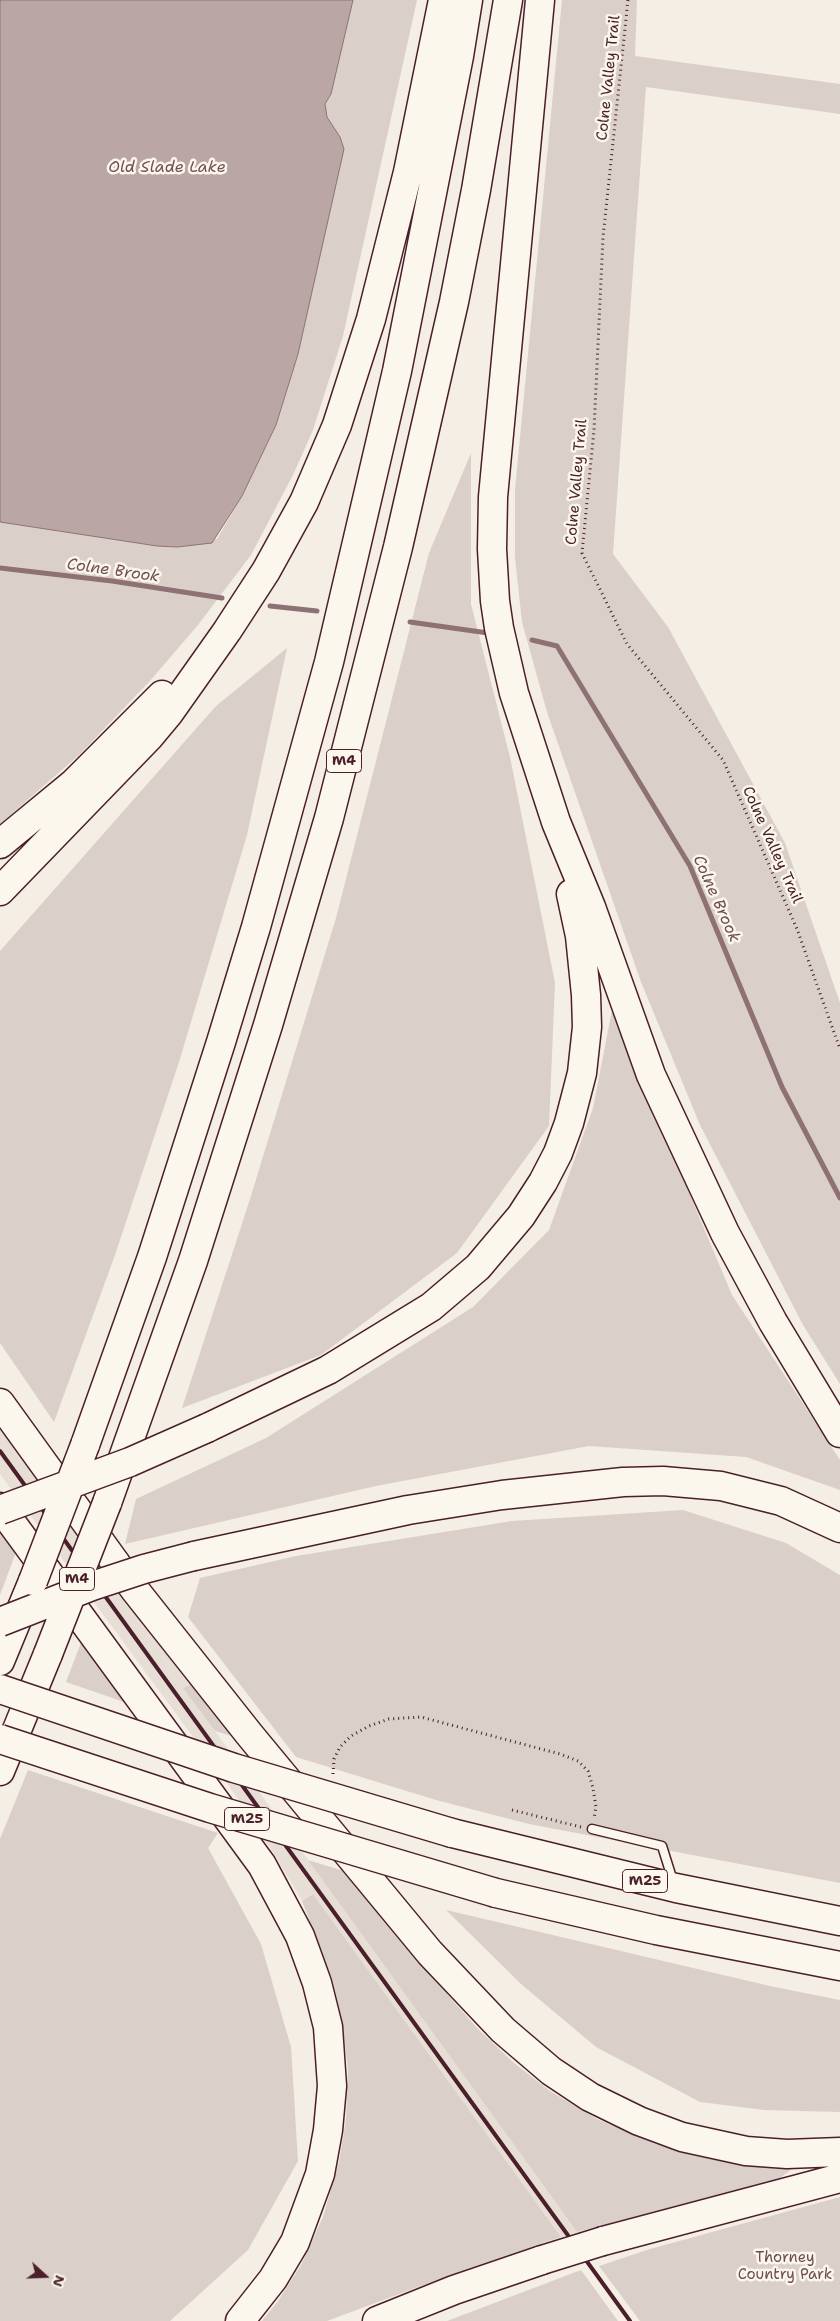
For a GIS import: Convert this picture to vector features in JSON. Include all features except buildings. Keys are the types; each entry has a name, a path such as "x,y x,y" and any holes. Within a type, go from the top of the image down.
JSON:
{"highway":[{"path":"0,891 169,714 266,571 304,502 337,425 371,319 423,104 443,0"},
{"name":"M4","path":"0,1661 85,1445 189,1145 256,926 301,766 354,562 395,381 459,56 468,0"},
{"name":"M4","path":"0,1771 107,1504 193,1262 265,1035 329,818 398,547 448,329 476,190 508,0"},
{"path":"540,0 493,497 492,549 495,601 510,675 556,822 591,907 651,1076 749,1278 840,1433"},
{"path":"0,844 74,783 149,710 186,670 200,668"},
{"path":"240,2321 273,2279 295,2242 320,2174 328,2130 332,2086 328,2026 317,1983 300,1936 262,1864 0,1508 130,1462 207,1428 328,1370 436,1302 464,1280 491,1253 521,1216 543,1182 558,1153 575,1105 582,1073 587,1027 585,976 580,936 556,822"},
{"path":"0,1403 135,1590 249,1734 430,1953 510,2036 551,2071 604,2104 639,2121 703,2143 753,2152 787,2154 840,2152"},
{"path":"0,1622 144,1569 194,1556 408,1510 511,1494 623,1482 671,1482 721,1486 781,1501 840,1528"},
{"name":"M25","path":"0,1689 234,1768 452,1833 676,1888 840,1921"},
{"name":"M25","path":"0,1739 210,1808 496,1893 656,1930 840,1966"},
{"path":"377,2321 454,2290 603,2240 840,2178"}],"lane":[{"path":"592,1829 662,1846 676,1888"}],"path":[{"name":"Colne Valley Trail","path":"628,0 603,237 594,430 582,553 627,644 723,760 797,929 840,1049"},
{"path":"512,1810 592,1829"}],"shaded area":[{"path":"0,1429 146,1627 191,1684 184,1688 577,2232 561,2237 313,1894 302,1901 271,1849 229,1786 0,1474"}],"green space":[{"path":"353,0 417,0 343,336 313,430 293,475 251,555 198,625 149,682 79,755 0,824 0,522 157,546 177,547 217,539 242,496 276,425 298,354 340,137 327,117 325,104 331,94"},
{"path":"562,0 637,0 635,56 840,84 840,114 646,87 613,554 668,627 785,843 840,1003 840,1384 803,1325 700,1125 641,982 547,712 522,622 515,558 515,489"},
{"path":"471,453 471,604 510,757 555,983 549,1126 457,1253 321,1355 182,1408 250,1199 336,918 429,553"},
{"path":"287,648 247,835 179,1062 115,1255 54,1422 0,1343 0,951 216,706"},
{"path":"612,1010 732,1295 840,1460 840,1490 746,1457 589,1446 376,1486 125,1544 136,1499 266,1438 473,1307 549,1230 593,1108"},
{"path":"683,1510 786,1543 840,1575 840,1883 529,1824 436,1800 296,1757 188,1617 200,1578 296,1556 512,1521"},
{"path":"0,1532 16,1552 0,1595"},
{"path":"82,1640 127,1703 66,1682"},
{"path":"191,1684 235,1737 215,1731 183,1688"},
{"path":"28,1770 218,1833 208,1848 261,1944 291,2047 298,2161 248,2250 170,2321 0,2321 0,1839"},
{"path":"308,1860 344,1871 429,1974 479,2030 514,2063 550,2091 597,2119 656,2144 718,2160 792,2169 780,2178 577,2232"},
{"path":"313,1894 561,2237 461,2271 327,2321 262,2321 278,2301 301,2265 323,2217 339,2162 346,2119 348,2070 342,2021 332,1978 302,1901"},
{"path":"446,1910 770,1986 840,2000 840,2112 764,2110 700,2102 596,2047 521,1984"},
{"name":"Thorney Country Park","path":"840,2197 840,2321 640,2321 599,2266 650,2249"},
{"path":"581,2270 618,2321 447,2321"}],"water":[{"name":"Old Slade Lake","path":"0,0 353,0 331,94 325,104 327,117 340,137 344,149 298,354 276,425 242,496 212,543 177,547 157,546 0,522"}],"waterway":[{"name":"Colne Brook","path":"0,568 112,581 222,598"},
{"name":"Colne Brook","path":"270,606 317,611"},
{"name":"Colne Brook","path":"410,622 488,633"},
{"name":"Colne Brook","path":"532,640 557,646 690,866 782,1087 840,1198"}],"railway":[{"path":"0,1451 630,2321"}]}
